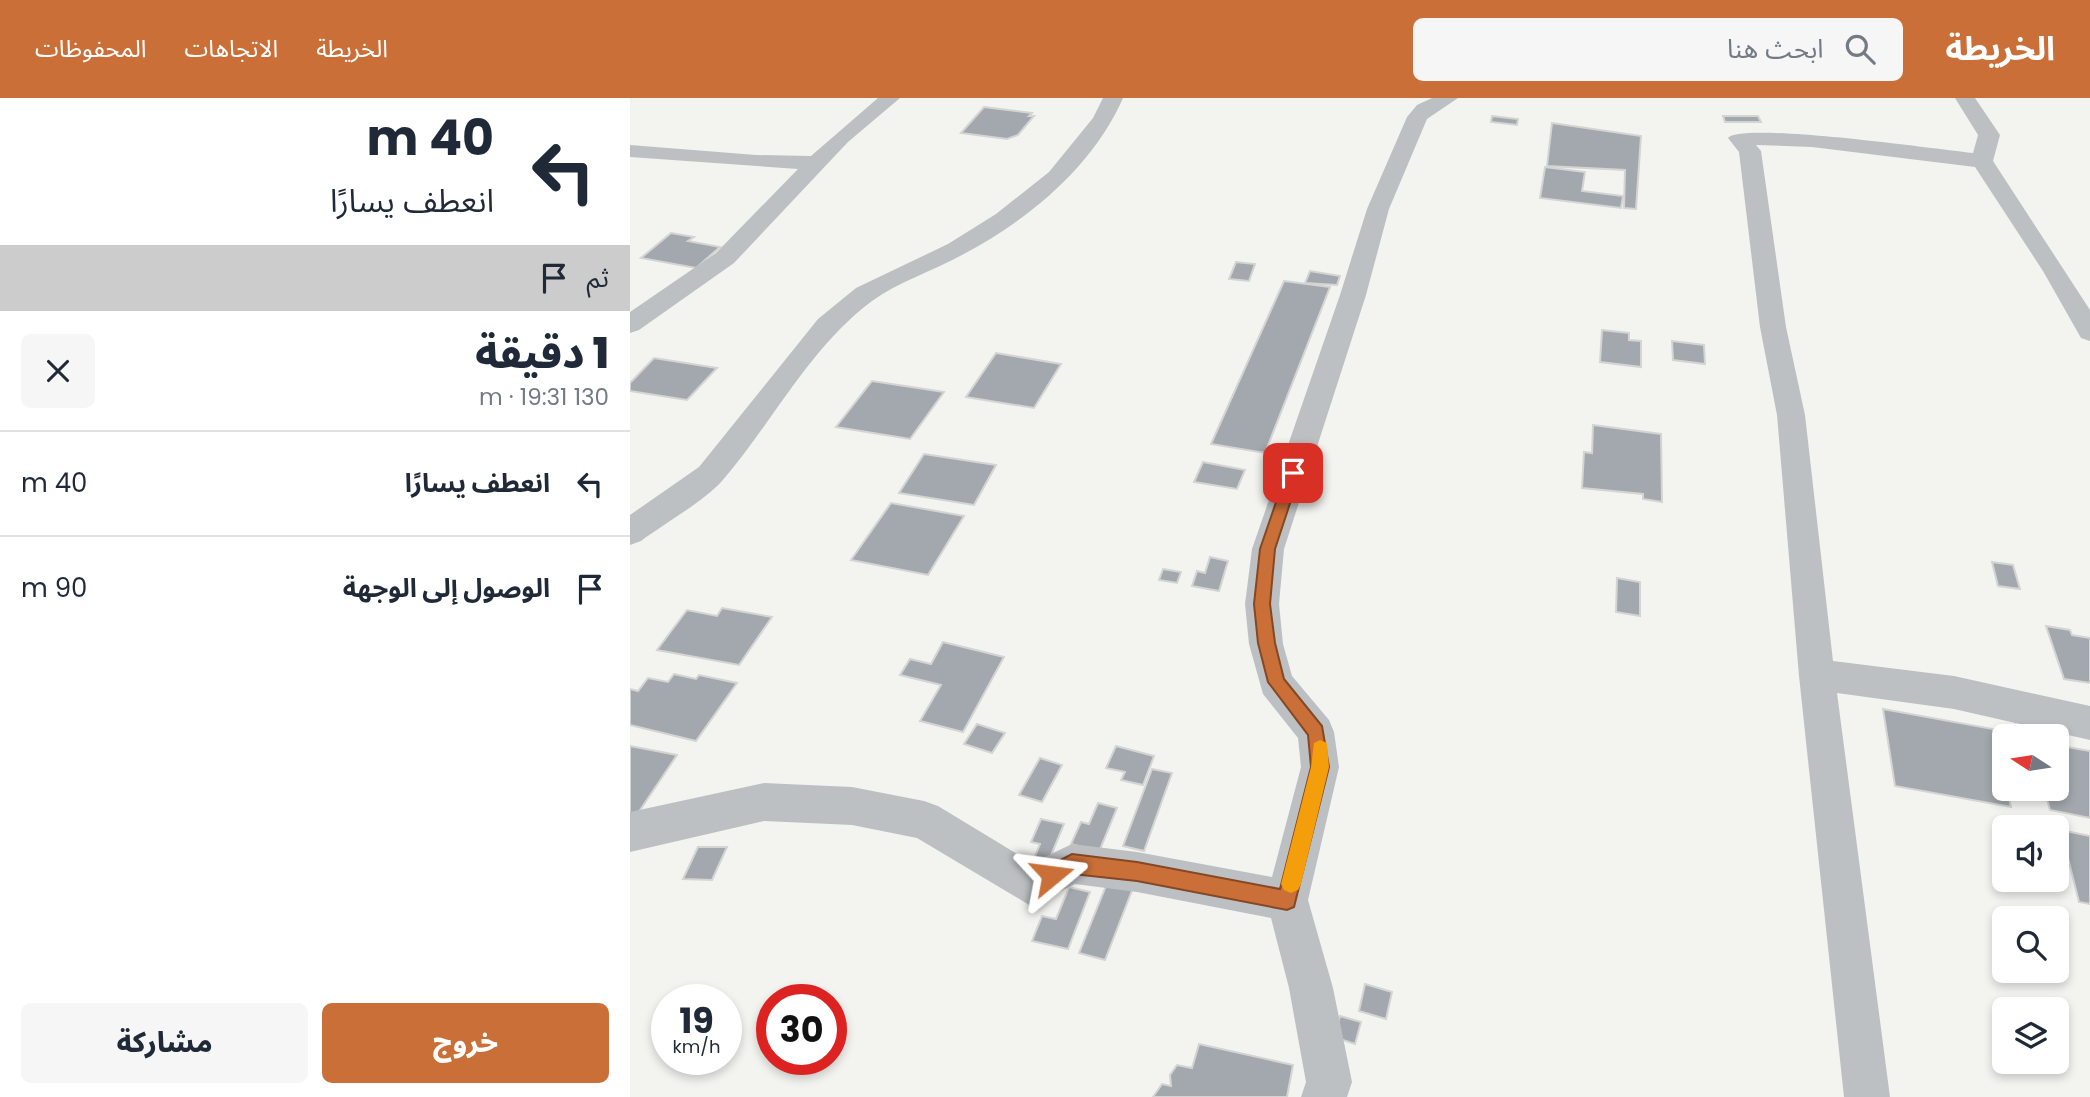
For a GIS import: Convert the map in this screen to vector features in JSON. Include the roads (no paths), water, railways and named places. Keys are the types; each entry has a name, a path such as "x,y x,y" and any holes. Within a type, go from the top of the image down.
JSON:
{"street":[{"path":"630,324 725,258 841,138 890,98"},
{"path":"630,532 710,475 827,325 865,294 945,255 1004,219 1057,177 1102,120 1114,98"},
{"path":"1324,1097 1329,1082 1311,988 1287,900 1320,767 1320,746 1316,732 1276,682 1266,643 1262,604 1268,549 1365,258 1378,209 1417,117 1424,108 1448,98"},
{"path":"1965,98 1989,135 1982,161 2048,261 2090,332"},
{"path":"1867,1097 1817,676 1791,415 1773,327 1750,151 1739,138 1824,142 1982,161"},
{"path":"630,151 756,162 817,163"},
{"path":"1817,676 1871,678 1989,699 2090,723"},
{"path":"630,832 764,802 852,806 924,820 1031,886 1072,864 1137,872 1287,900"}]}
